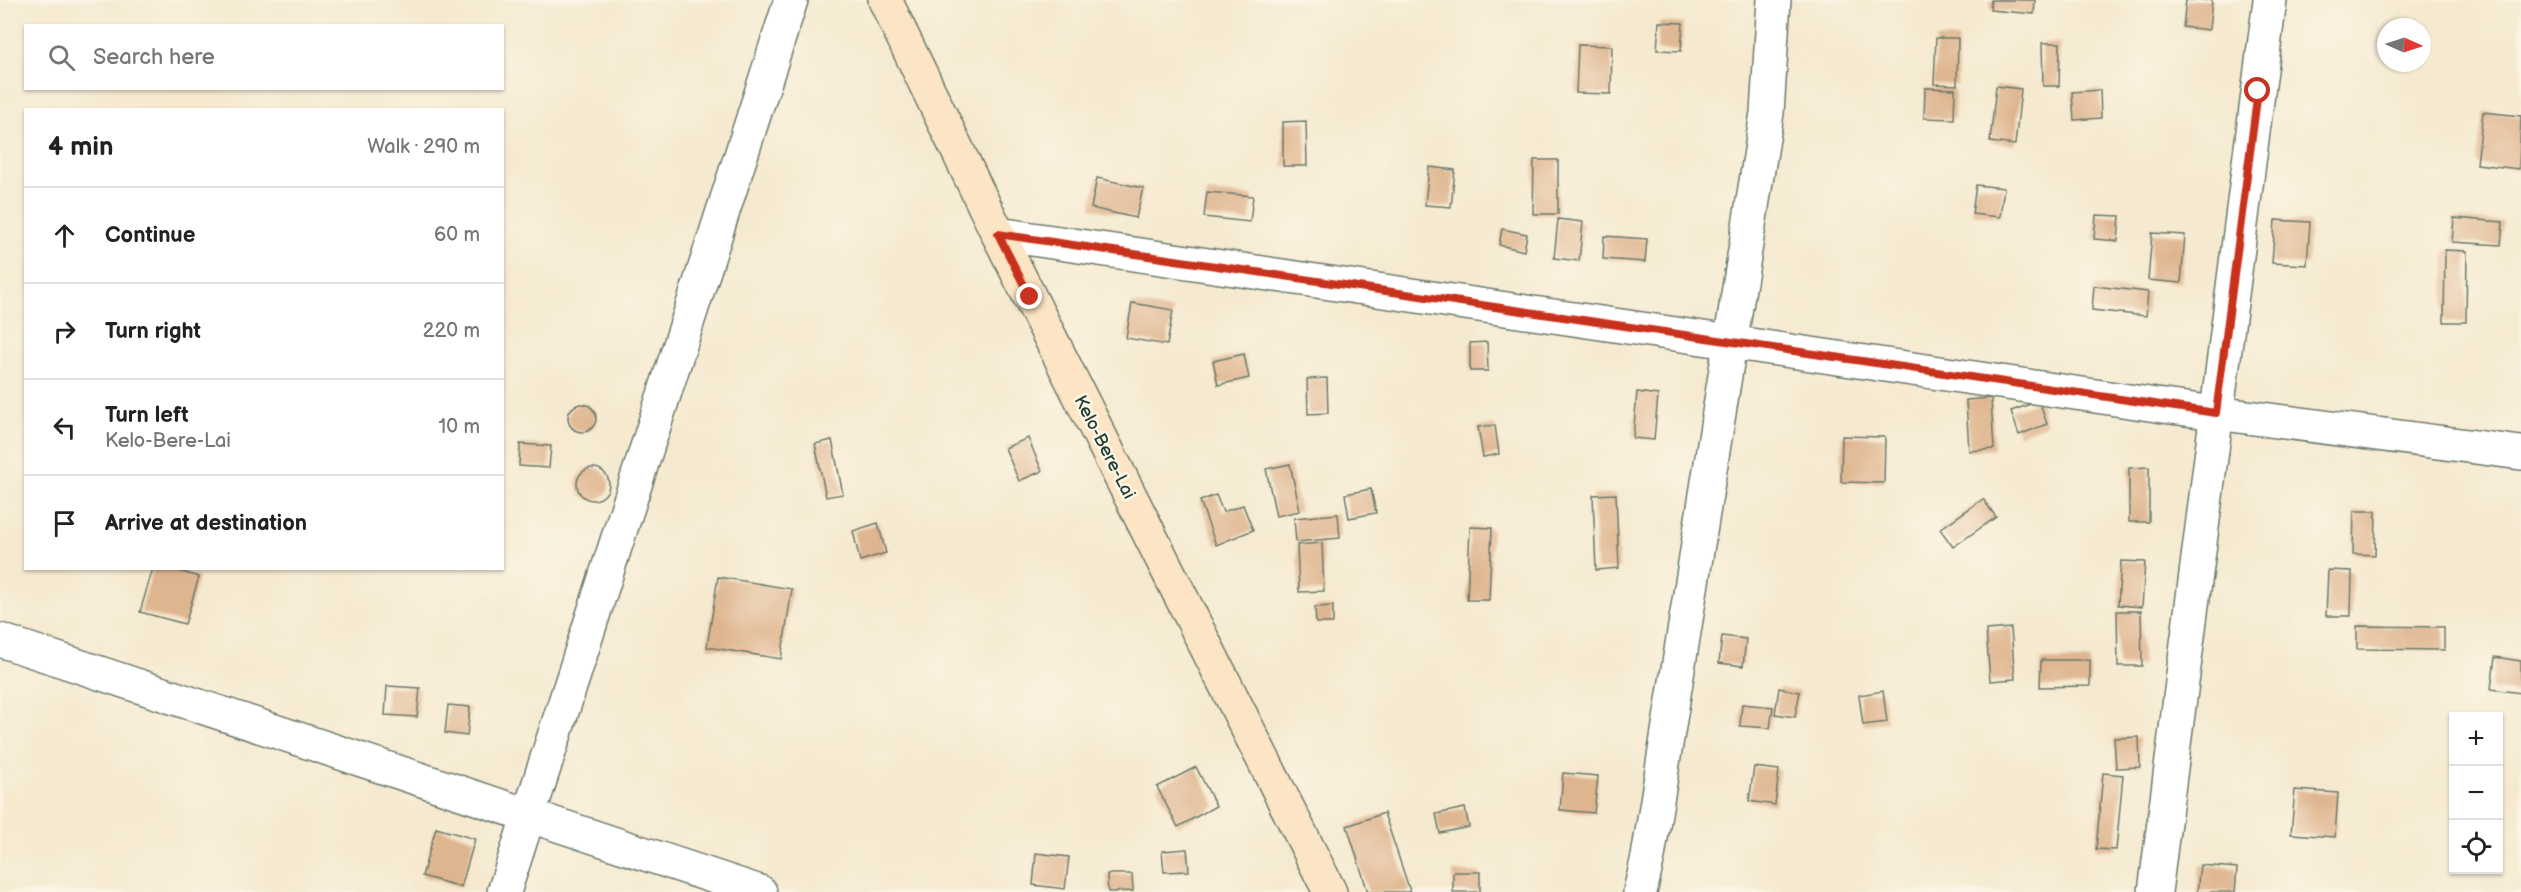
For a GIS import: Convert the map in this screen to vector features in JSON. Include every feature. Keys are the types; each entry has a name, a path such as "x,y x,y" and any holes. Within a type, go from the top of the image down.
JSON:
{"main road":[{"name":"Kelo-Bere-Lai","path":"885,0 998,234 1329,892"}],"street":[{"path":"504,892 791,0"},
{"path":"1640,892 1648,857 1767,112 1774,0"},
{"path":"2155,892 2270,0"},
{"path":"998,234 2216,413 2521,453"},
{"path":"0,640 528,817 760,892"}],"building":[{"path":"1991,0 2035,0 2034,14 1990,10"},
{"path":"2186,0 2212,0 2209,30 2183,27"},
{"path":"1659,22 1683,23 1681,51 1657,50"},
{"path":"1936,38 1958,38 1957,85 1934,84"},
{"path":"2042,43 2060,43 2059,86 2043,86"},
{"path":"1578,45 1612,46 1611,94 1576,93"},
{"path":"1996,86 2021,89 2015,145 1990,142"},
{"path":"1925,88 1955,89 1954,119 1924,118"},
{"path":"2100,90 2101,118 2074,120 2072,92"},
{"path":"2483,112 2521,116 2519,169 2477,164"},
{"path":"1306,121 1307,166 1283,166 1283,122"},
{"path":"1534,160 1558,160 1558,214 1533,214"},
{"path":"1429,167 1455,170 1451,207 1425,205"},
{"path":"1097,178 1143,188 1136,218 1091,208"},
{"path":"1976,185 2004,188 2000,217 1972,214"},
{"path":"1207,192 1253,196 1250,222 1204,217"},
{"path":"2096,215 2120,216 2118,241 2094,239"},
{"path":"2454,218 2503,222 2501,245 2452,242"},
{"path":"1558,219 1583,222 1579,261 1554,258"},
{"path":"2275,220 2310,222 2307,265 2272,263"},
{"path":"1502,229 1527,234 1524,251 1499,245"},
{"path":"2152,233 2185,235 2181,283 2148,280"},
{"path":"1604,236 1647,239 1645,262 1603,259"},
{"path":"2445,250 2467,251 2466,322 2444,322"},
{"path":"2094,286 2148,292 2146,316 2092,310"},
{"path":"1132,303 1173,310 1167,345 1126,338"},
{"path":"1487,342 1488,371 1470,371 1470,343"},
{"path":"1244,354 1249,378 1218,385 1213,361"},
{"path":"1327,378 1328,413 1308,414 1307,379"},
{"path":"1637,392 1658,395 1654,440 1633,438"},
{"path":"1991,398 1994,449 1969,451 1966,400"},
{"path":"2039,401 2047,424 2019,435 2011,411"},
{"path":"582,404 592,408 596,418 592,428 582,432 572,428 568,418 572,408"},
{"path":"1495,425 1499,454 1483,457 1478,427"},
{"path":"1842,436 1885,437 1884,483 1841,482"},
{"path":"1028,438 1042,471 1019,481 1005,448"},
{"path":"832,440 843,494 826,497 815,444"},
{"path":"520,444 551,446 549,468 519,466"},
{"path":"1290,464 1300,511 1276,516 1266,469"},
{"path":"2149,467 2149,522 2129,522 2129,468"},
{"path":"593,468 604,473 609,484 604,495 593,500 582,495 577,484 582,473"},
{"path":"1371,489 1376,513 1349,518 1345,494"},
{"path":"1616,494 1619,568 1596,570 1593,495"},
{"path":"1216,495 1223,512 1243,505 1253,530 1216,545 1200,501"},
{"path":"1983,499 1996,517 1953,547 1940,529"},
{"path":"2354,511 2376,511 2375,555 2353,554"},
{"path":"1338,514 1340,538 1296,542 1294,518"},
{"path":"878,523 886,553 860,561 853,531"},
{"path":"1470,527 1492,528 1489,600 1467,600"},
{"path":"1322,543 1324,591 1299,592 1297,545"},
{"path":"2121,561 2145,562 2142,607 2118,605"},
{"path":"152,570 176,570 199,577 185,624 140,612"},
{"path":"2328,570 2352,571 2351,616 2326,616"},
{"path":"718,577 792,589 781,659 707,647"},
{"path":"1333,606 1333,623 1316,623 1315,607"},
{"path":"2117,611 2141,611 2142,666 2118,666"},
{"path":"2357,626 2444,627 2444,650 2357,649"},
{"path":"2011,628 2015,679 1990,681 1986,630"},
{"path":"1722,636 1746,639 1743,666 1719,663"},
{"path":"2495,657 2521,661 2521,693 2491,689"},
{"path":"2041,660 2090,660 2090,686 2040,687"},
{"path":"387,686 420,688 417,717 385,715"},
{"path":"1779,688 1800,692 1795,717 1775,714"},
{"path":"1883,691 1887,722 1863,725 1859,695"},
{"path":"1742,704 1773,707 1770,728 1740,726"},
{"path":"448,705 470,707 467,736 445,733"},
{"path":"2139,737 2140,767 2116,768 2114,738"},
{"path":"1196,767 1216,806 1178,827 1157,787"},
{"path":"1754,767 1779,770 1775,805 1749,801"},
{"path":"1563,773 1598,776 1594,813 1560,810"},
{"path":"2103,773 2123,775 2116,850 2096,849"},
{"path":"2295,790 2338,793 2335,837 2291,834"},
{"path":"1465,808 1469,827 1440,833 1436,814"},
{"path":"1384,813 1410,891 1408,892 1368,892 1347,826"},
{"path":"436,828 475,839 461,887 422,876"},
{"path":"1187,849 1189,871 1164,872 1162,851"},
{"path":"1036,853 1069,857 1065,889 1033,885"},
{"path":"2200,865 2237,868 2235,892 2197,892"},
{"path":"1453,872 1480,872 1480,892 1453,892"},
{"path":"1107,874 1132,874 1133,891 1108,892"}],"route":[{"path":"1030,297 998,234 2216,413 2258,91"}]}
